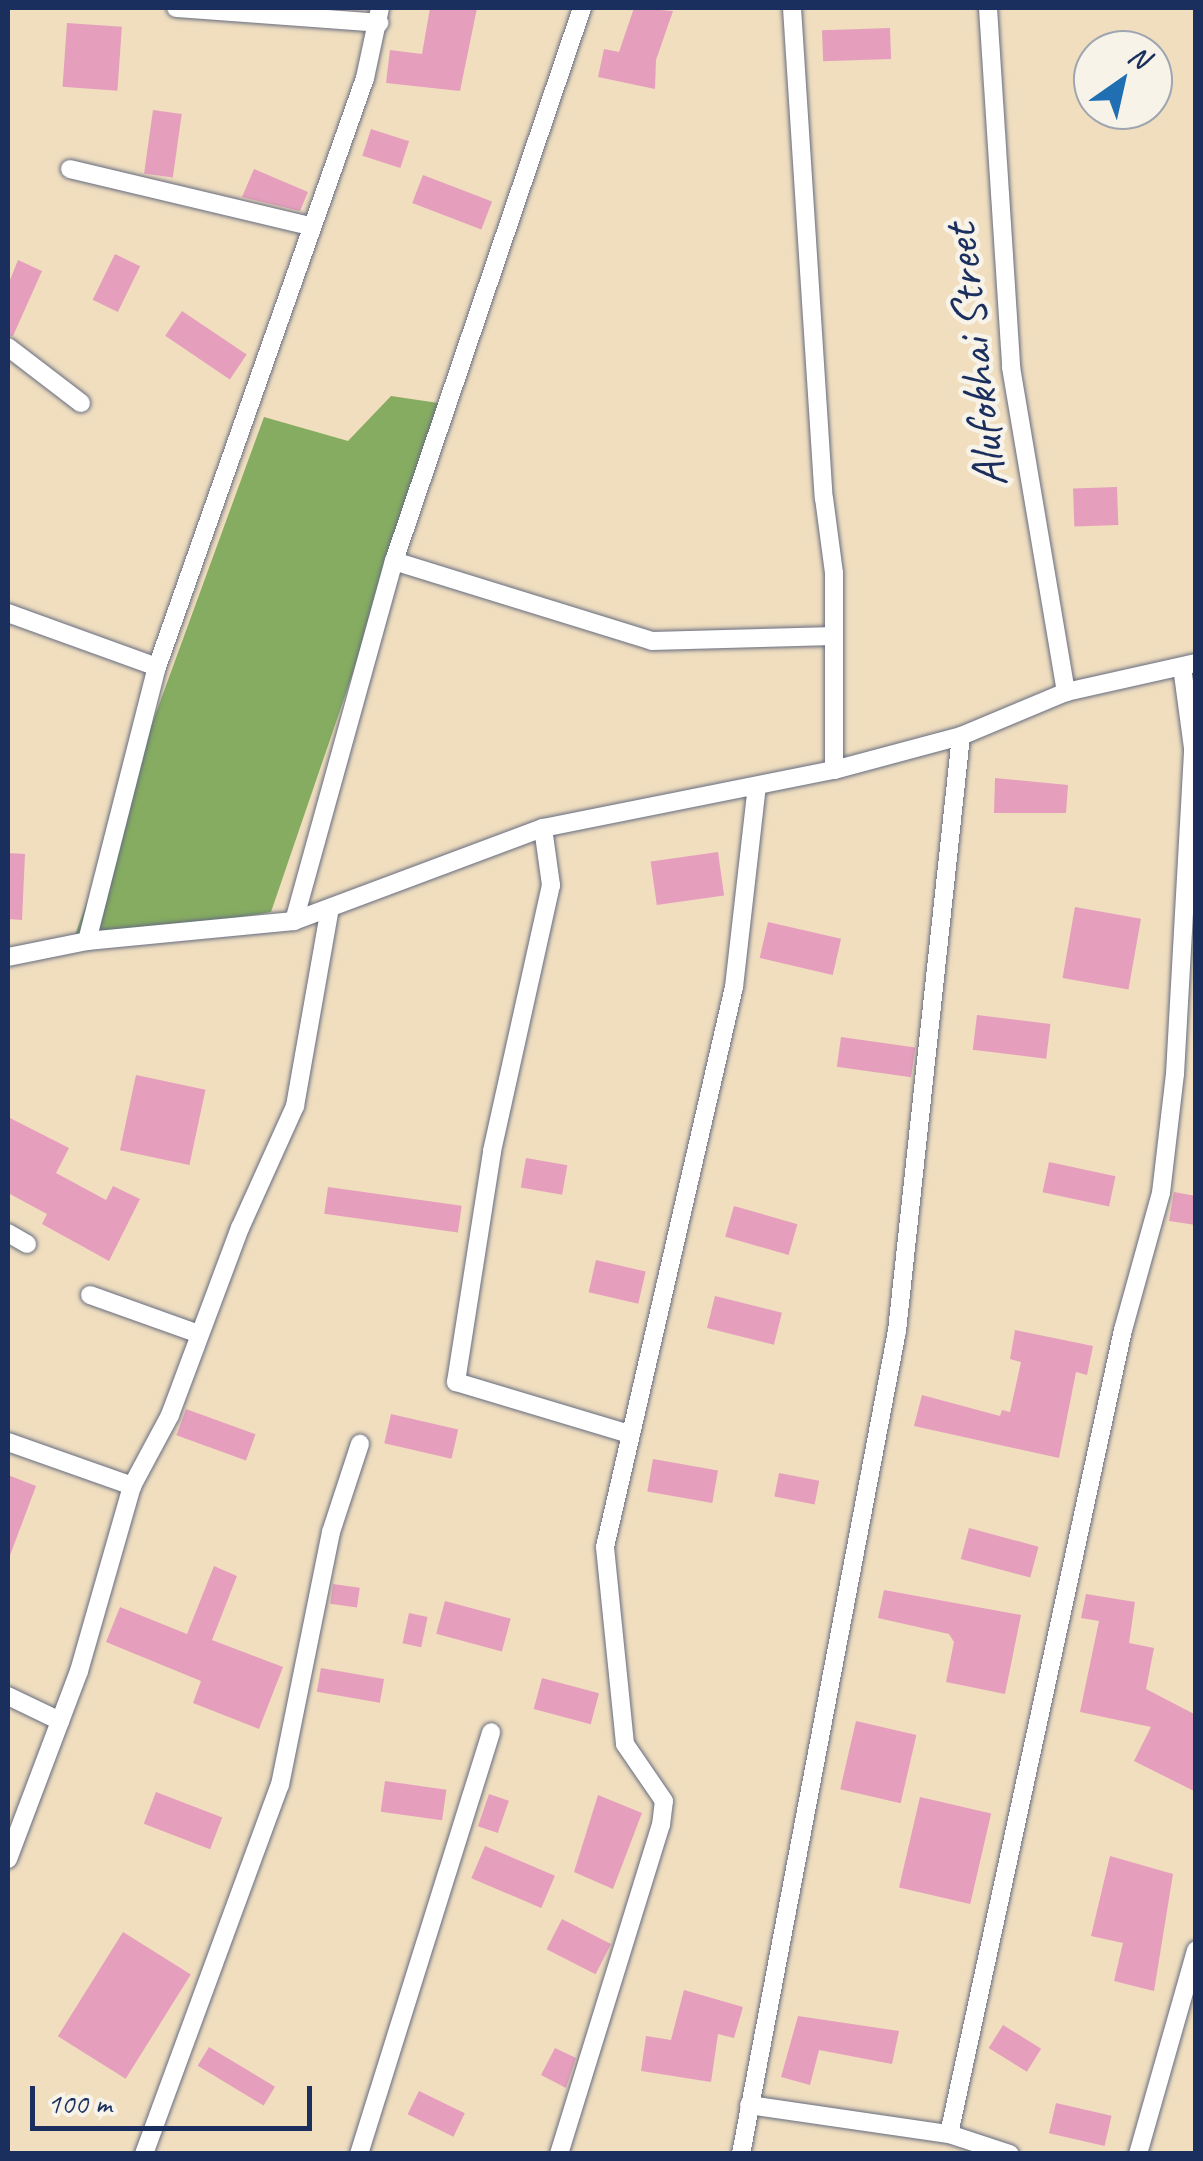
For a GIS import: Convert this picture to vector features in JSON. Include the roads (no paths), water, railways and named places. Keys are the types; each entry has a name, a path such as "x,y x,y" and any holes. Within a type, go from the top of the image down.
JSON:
{"street":[{"path":"87,941 157,667 309,226 366,78 379,15 176,8"},
{"path":"294,921 394,561 582,8"},
{"path":"792,8 834,636 834,770"},
{"name":"Alufokhai Street","path":"988,8 1010,367 1066,692"},
{"path":"70,168 309,226"},
{"path":"8,346 81,403"},
{"path":"394,561 652,641 834,636"},
{"path":"8,613 157,667"},
{"path":"8,957 87,941 294,921 544,828 834,770 961,736 1066,692 1189,665 1193,748 1175,1074 1161,1193 1123,1330 949,2134"},
{"path":"741,2154 898,1331 961,736"},
{"path":"559,2154 606,2016 664,1801 626,1744 610,1626 605,1547 734,987 757,786"},
{"path":"544,828 551,884 492,1152 456,1382 629,1434"},
{"path":"8,1858 60,1722 132,1486 170,1414 199,1334 295,1106 330,908"},
{"path":"8,1233 27,1244"},
{"path":"90,1295 199,1334"},
{"path":"8,1442 132,1486"},
{"path":"144,2154 280,1785 331,1532 360,1444"},
{"path":"8,1696 60,1722"},
{"path":"359,2154 491,1732"},
{"path":"1138,2154 1196,1950"},
{"path":"749,2105 949,2134 1010,2154"}]}
